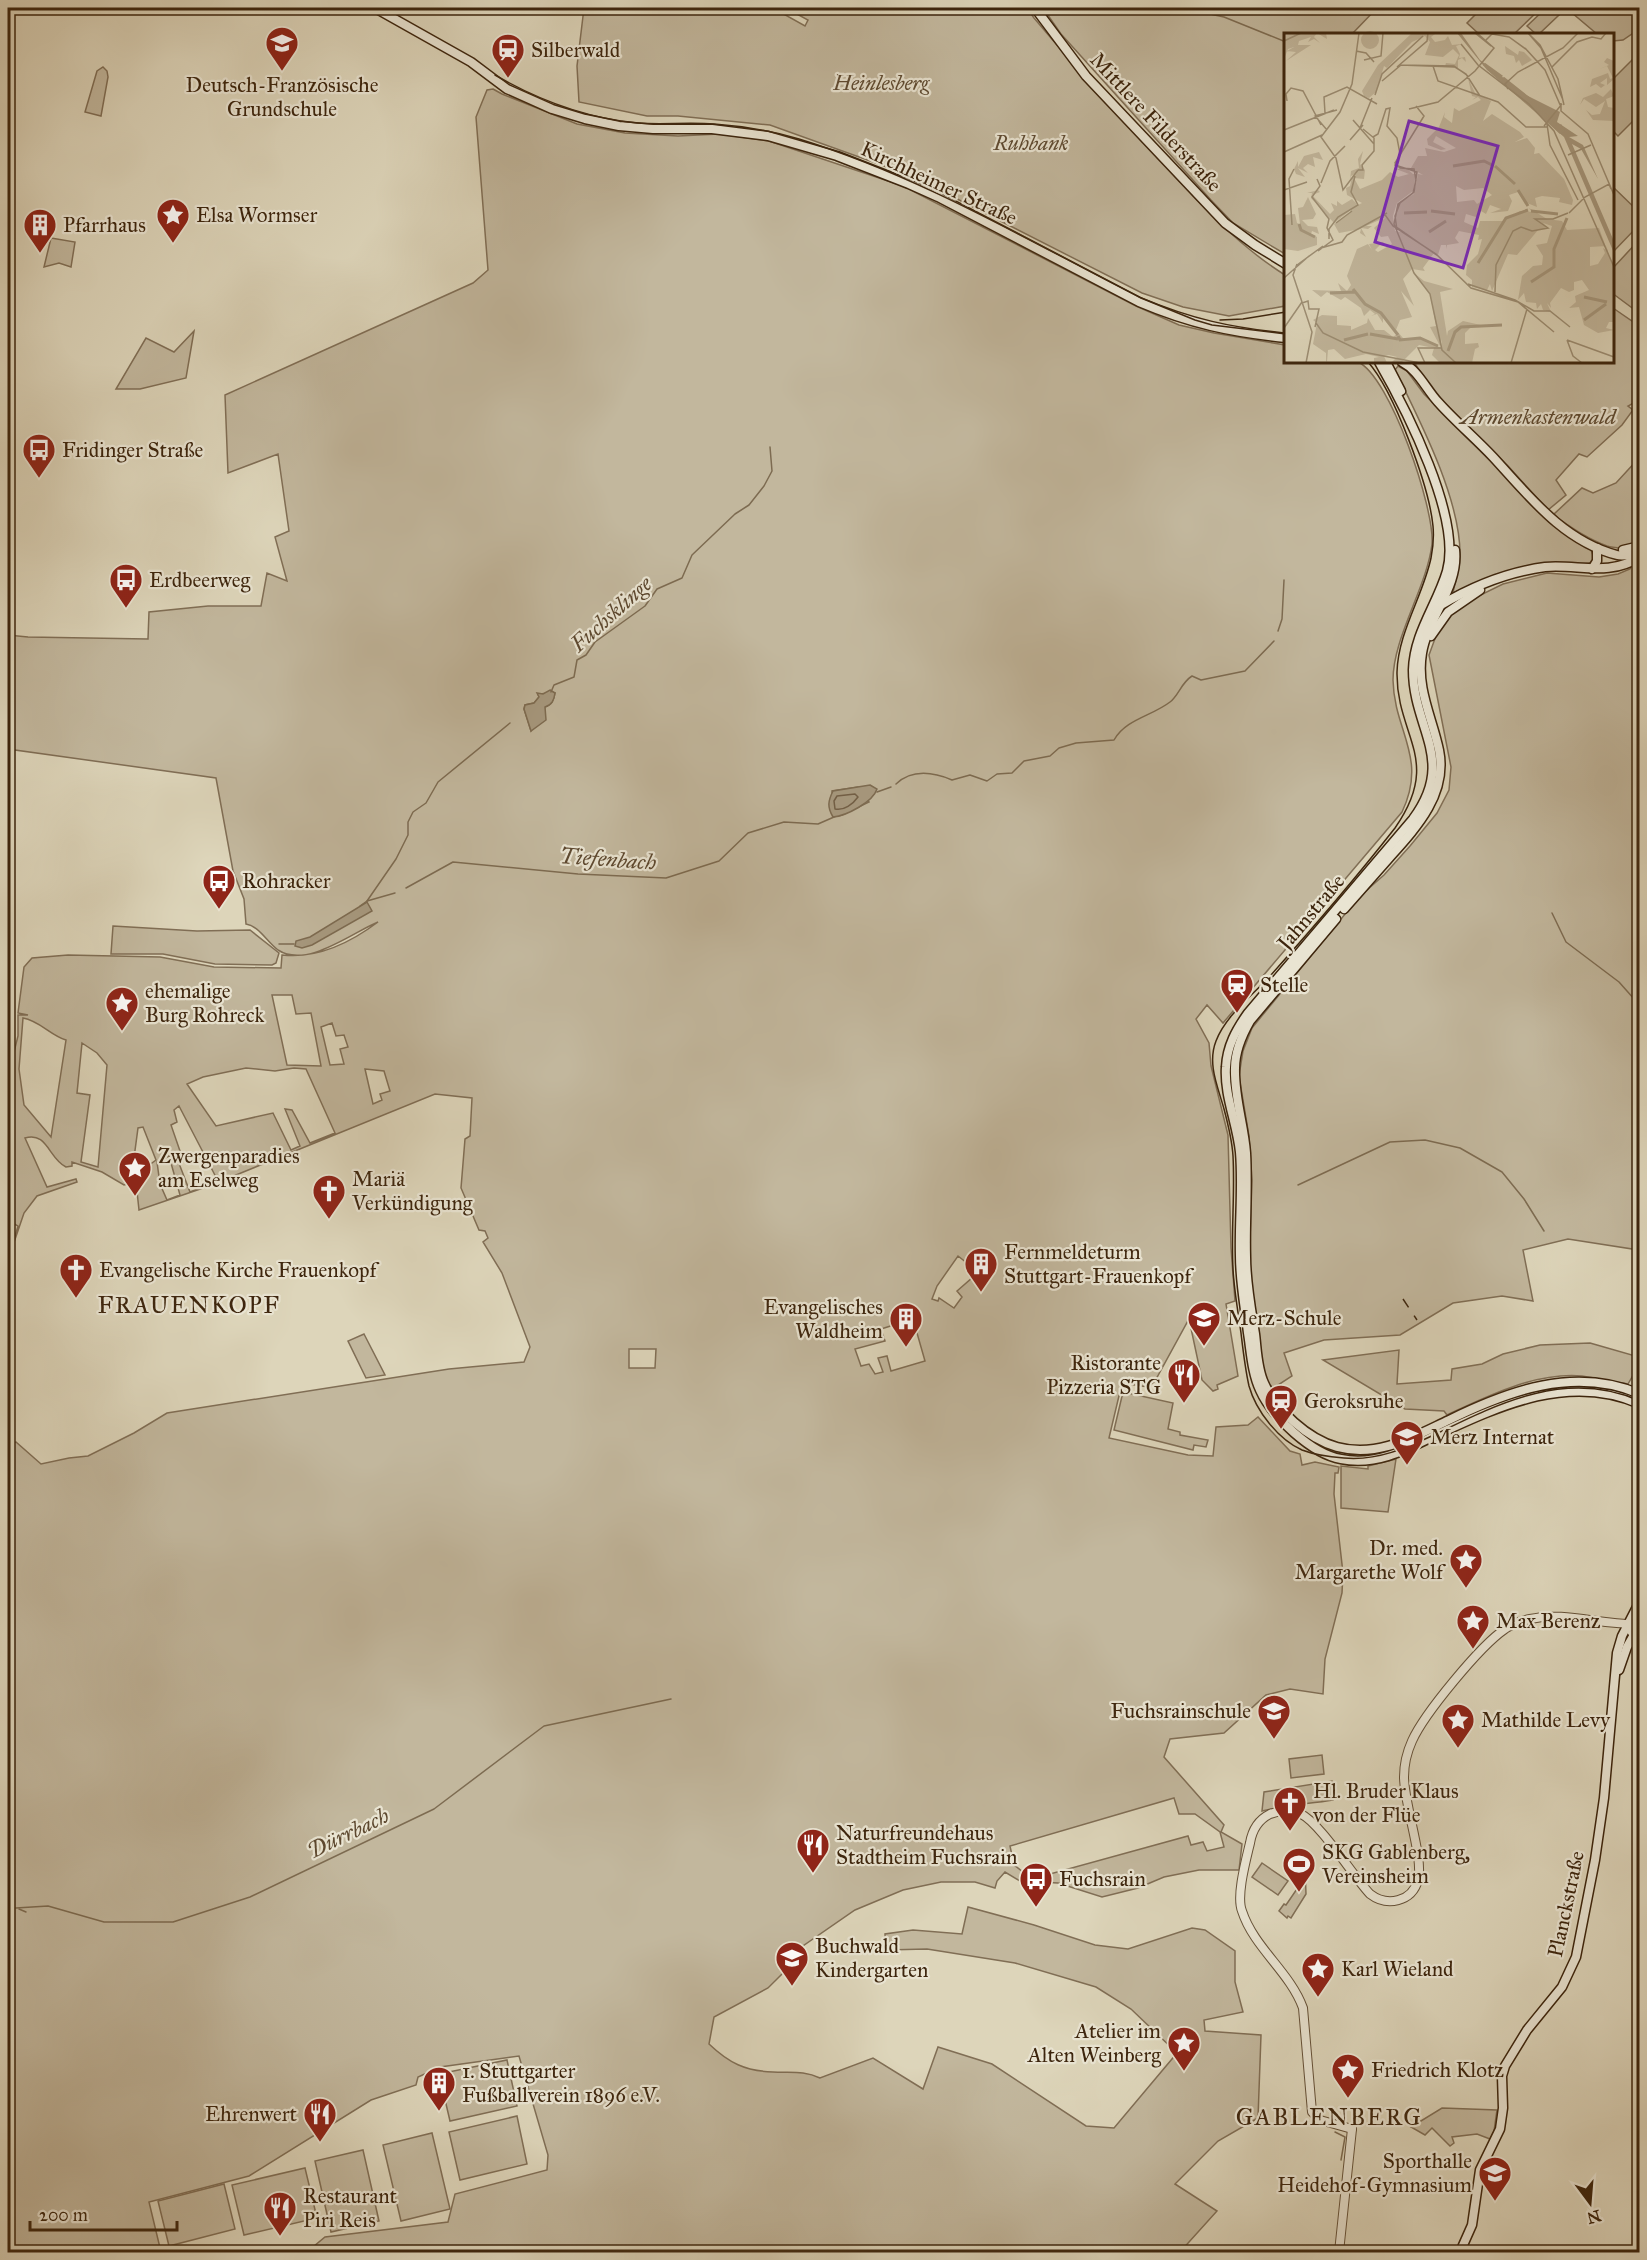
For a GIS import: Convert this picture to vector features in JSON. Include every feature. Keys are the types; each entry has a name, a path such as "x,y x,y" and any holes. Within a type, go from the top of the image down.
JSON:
{"main road":[{"name":"Kirchheimer Straße","path":"375,8 471,62 507,89 559,111 619,126 726,130 768,136 802,145 909,184 1139,302 1167,314 1214,328 1284,338"},
{"name":"Mittlere Filderstraße","path":"1035,8 1086,76 1225,223 1263,250 1284,261"},
{"path":"1380,363 1417,435 1441,502 1448,535 1450,554 1448,570 1426,617"},
{"path":"1387,363 1411,410 1440,483 1454,535 1456,554 1451,579 1423,645"},
{"path":"1404,363 1413,369 1429,392 1547,516 1563,529 1597,548 1617,555 1640,555"},
{"path":"1611,552 1640,546"},
{"path":"1592,569 1597,561 1597,548"},
{"path":"1426,617 1467,591 1503,575 1546,567 1592,569 1620,567 1640,555"},
{"path":"1423,645 1429,640 1441,620 1455,606 1478,591 1512,574"},
{"path":"1451,579 1454,586 1467,591"},
{"name":"Jahnstraße","path":"1426,617 1416,647 1413,672 1417,699 1432,755 1432,780 1425,800 1408,827 1248,1013 1233,1036 1227,1056 1227,1085 1240,1155 1240,1266 1254,1369 1259,1389 1273,1410 1293,1431 1318,1449 1343,1460 1363,1461 1404,1451 1508,1404 1548,1393 1599,1392 1640,1404"},
{"name":"Jahnstraße","path":"1423,645 1421,684 1440,759 1438,781 1431,804 1412,832 1256,1014 1244,1032 1235,1062 1235,1083 1246,1154 1246,1273 1261,1374 1270,1395 1297,1424 1337,1447 1357,1450 1390,1446 1489,1401 1547,1384 1575,1381 1606,1384 1640,1394"},
{"name":"Planckstraße","path":"1460,2253 1472,2225 1480,2170 1500,2129 1503,2108 1502,2076 1505,2066 1527,2030 1562,1986 1576,1957 1596,1860 1610,1752 1617,1653 1627,1624 1638,1604"},
{"name":"Planckstraße","path":"1616,1679 1627,1647 1636,1636 1640,1624"}],"street":[{"path":"1614,1623 1626,1618 1638,1604"},
{"path":"1339,2253 1352,2129 1315,2117 1310,2105 1306,2028 1300,2000 1245,1919 1240,1901 1252,1835 1260,1821 1272,1814 1296,1812 1309,1820 1366,1890 1376,1898 1394,1902 1409,1894 1416,1885 1419,1872 1404,1789 1405,1761 1412,1739 1444,1693 1491,1640 1513,1624 1528,1619 1550,1617 1640,1624"},
{"path":"1627,1624 1640,1644"}],"green space":[{"path":"584,8 773,8 805,26 808,20 786,8 1027,8 1099,94 1195,198 1253,252 1284,274 1284,306 1229,316 1183,307 1142,293 912,176 770,125 678,116 647,116 579,102 577,66"},
{"path":"1043,8 1377,8 1353,33 1284,33 1284,253 1233,223 1061,34"},
{"path":"1482,8 1541,8 1515,33 1478,33 1467,23"},
{"path":"1546,8 1551,8 1559,15 1540,33 1535,33 1527,26"},
{"path":"1560,8 1639,8 1639,29 1623,40 1614,41 1614,33 1596,33 1572,13 1566,13"},
{"path":"1632,60 1639,67 1639,115 1618,136 1614,132 1614,78"},
{"path":"103,67 108,77 101,116 85,112 97,71"},
{"path":"493,89 577,124 625,133 678,136 719,134 769,141 903,186 1136,306 1179,325 1284,345 1284,363 1359,363 1370,372 1383,391 1408,445 1431,527 1432,544 1429,560 1394,664 1393,680 1398,715 1411,760 1412,775 1409,793 1402,812 1223,1023 1207,1005 1196,1019 1209,1043 1211,1066 1228,1135 1235,1301 1226,1304 1238,1376 1217,1385 1218,1389 1213,1391 1202,1380 1189,1319 1155,1381 1148,1387 1122,1383 1109,1438 1188,1455 1213,1456 1216,1427 1248,1425 1258,1417 1290,1451 1300,1454 1302,1465 1315,1462 1339,1467 1338,1473 1335,1473 1334,1494 1343,1573 1342,1593 1325,1659 1323,1694 1290,1689 1266,1695 1224,1733 1170,1739 1164,1757 1224,1825 1221,1832 1242,1844 1239,1870 1199,1870 1164,1877 1138,1888 1102,1897 1058,1883 1020,1881 1005,1872 997,1881 995,1888 975,1882 941,1882 903,1890 855,1910 800,1948 786,1970 768,1988 714,2017 709,2044 731,2061 746,2068 803,2073 820,2078 873,2058 923,2089 938,2047 992,2064 1086,2126 1114,2128 1177,2053 1131,2009 1096,1987 1015,1963 927,1949 886,1950 885,1934 913,1930 962,1934 968,1907 1095,1945 1128,1949 1192,1928 1205,1930 1235,1951 1235,1982 1243,2012 1204,2020 1205,2031 1261,2035 1258,2118 1218,2141 1175,2184 1217,2211 1180,2252 307,2252 325,2237 448,2222 455,2194 547,2170 548,2155 519,2056 440,2067 418,2077 416,2085 371,2100 249,2176 149,2202 161,2252 8,2252 8,1443 16,1442 41,1464 88,1456 167,1413 449,1369 524,1362 530,1347 502,1273 483,1242 488,1238 485,1231 479,1230 461,1188 465,1139 470,1136 472,1098 435,1094 209,1186 139,1210 136,1182 124,1185 102,1172 72,1162 72,1166 66,1167 38,1138 25,1138 47,1187 76,1179 77,1182 37,1196 24,1213 10,1254 8,1256 8,1249 11,1250 18,1226 8,1220 8,1056 13,1056 18,1036 18,1015 28,1015 18,1013 24,967 32,958 68,955 160,957 214,967 281,968 282,955 295,956 302,955 290,955 278,950 259,931 246,924 244,899 233,871 216,778 8,749 8,635 148,639 149,612 208,606 261,606 267,573 287,581 275,537 289,531 278,454 228,473 225,395 473,283 488,270 476,117 487,90","holes":["555,693 552,702 545,707 531,731 524,709 525,705 534,703 539,697 538,694","858,787 869,802 833,817 832,791","378,922 345,943 320,952 303,955 330,947","272,995 292,995 296,1014 311,1013 321,1066 287,1065","23,1018 35,1022 66,1040 51,1137 24,1105 19,1069","332,1023 336,1036 344,1035 348,1047 340,1049 344,1064 330,1065 321,1027","82,1043 97,1053 107,1065 98,1167 81,1162 90,1095 77,1093","246,1068 275,1071 306,1069 335,1133 310,1143 292,1110 285,1109 300,1146 291,1150 273,1113 216,1126 187,1084 203,1077","365,1069 384,1071 390,1091 380,1094 382,1100 373,1104","179,1106 218,1181 190,1192 175,1153 180,1151 171,1125 177,1122 174,1110","143,1127 156,1160 137,1174 134,1158 138,1128","169,1156 180,1195 167,1200 160,1184 157,1162","958,1256 981,1274 972,1278 957,1291 962,1297 954,1308 939,1298 938,1301 932,1299 937,1286","913,1319 925,1361 891,1371 887,1356 878,1358 883,1372 875,1374 869,1364 861,1366 855,1349 885,1341 881,1329","629,1349 656,1349 655,1368 629,1368","1174,1798 1179,1814 1195,1814 1220,1832 1224,1847 1207,1851 1203,1842 1191,1845 1188,1836 1032,1879 1014,1865 1010,1846"]},
{"path":"1614,188 1640,213 1639,225 1614,251"},
{"path":"51,238 75,242 71,267 59,263 44,267"},
{"path":"1639,240 1639,313 1614,294 1614,267"},
{"name":"Armenkastenwald","path":"1614,309 1639,326 1639,400 1628,406 1633,410 1622,425 1587,457 1579,454 1556,480 1566,495 1548,510 1509,467 1434,393 1415,363 1614,363"},
{"path":"194,331 186,378 140,389 116,389 146,338 174,352"},
{"path":"1398,366 1407,371 1424,394 1548,521 1591,550 1594,558 1591,563 1548,563 1523,567 1453,593 1460,556 1459,534 1454,510 1437,461 1395,370"},
{"path":"1639,458 1639,552 1600,543 1553,515 1582,488 1593,493 1616,483"},
{"path":"1639,554 1639,1250 1568,1239 1523,1250 1533,1301 1502,1296 1453,1303 1400,1335 1324,1340 1284,1353 1292,1376 1272,1389 1265,1379 1249,1269 1252,1180 1249,1136 1239,1076 1243,1051 1252,1028 1359,897 1384,875 1410,846 1437,813 1449,790 1451,767 1429,655 1437,633 1454,608 1503,584 1547,573 1599,577 1618,574 1630,569"},
{"path":"113,926 197,931 250,930 279,953 276,963 272,965 215,964 163,954 111,954"},
{"path":"364,1334 385,1375 366,1378 348,1341"},
{"path":"1590,1343 1639,1357 1640,1363 1628,1384 1582,1376 1547,1378 1512,1387 1447,1415 1444,1411 1405,1409 1323,1360 1399,1350 1397,1384 1451,1380 1452,1369 1482,1364 1503,1354 1540,1345"},
{"path":"1123,1392 1173,1403 1168,1429 1180,1432 1180,1435 1208,1440 1206,1447 1194,1445 1193,1450 1114,1430"},
{"path":"1396,1459 1388,1512 1341,1508 1341,1466 1368,1469 1368,1466"},
{"path":"1322,1755 1324,1774 1291,1778 1289,1759"},
{"path":"1332,1781 1333,1800 1262,1811 1264,1792"},
{"path":"1262,1863 1288,1881 1278,1895 1252,1877"},
{"name":"SKG Gablenberg, Vereinsheim","path":"1305,1867 1306,1894 1291,1918 1288,1916 1287,1918 1279,1911 1299,1886 1298,1869"},
{"path":"507,2060 517,2106 450,2121 439,2074"},
{"path":"1442,2108 1497,2110 1494,2131 1490,2139 1477,2134 1452,2137 1454,2143 1450,2146 1432,2128 1425,2135 1411,2127"},
{"path":"517,2116 527,2164 460,2180 449,2132"},
{"path":"432,2133 450,2209 401,2221 383,2145"},
{"path":"363,2150 379,2221 331,2232 315,2161"},
{"path":"305,2168 317,2218 244,2235 232,2185"},
{"path":"224,2184 235,2229 169,2246 158,2201"}],"water":[{"path":"550,690 555,693 552,702 545,707 546,720 531,731 524,709 525,705 534,703 539,697 537,693 543,694"},
{"path":"870,785 877,789 870,799 852,811 833,817 829,804 833,791"},
{"path":"367,902 372,911 312,945 302,948 295,946 296,941 310,937"}],"waterway":[{"path":"1182,8 1224,17 1284,41"},
{"name":"Fuchsklinge","path":"551,692 554,685 574,677 577,660 586,655 595,642 645,606 657,589 682,578 692,555 735,514 749,505 772,471 770,447"},
{"name":"Tiefenbach","path":"1278,631 1282,619 1284,580"},
{"name":"Tiefenbach","path":"896,784 909,776 923,773 952,780 970,775 987,781 997,774 1012,773 1024,761 1050,756 1059,748 1076,743 1114,740 1132,722 1170,702 1192,676 1201,680 1245,671 1274,641"},
{"path":"367,901 396,859 408,835 408,822 413,812 426,803 438,782 510,723"},
{"name":"Tiefenbach","path":"877,792 891,787"},
{"name":"Tiefenbach","path":"406,888 453,862 578,874 666,878 719,861 748,833 784,822 818,824 834,817"},
{"name":"Tiefenbach","path":"360,906 367,901 395,893"},
{"path":"1552,913 1566,942 1619,982 1635,1000"},
{"name":"Tiefenbach","path":"279,944 294,944"},
{"path":"1298,1185 1390,1142 1425,1140 1460,1148 1502,1172 1524,1199 1544,1231"},
{"name":"Dürrbach","path":"16,1908 48,1906 104,1922 173,1922 250,1897 434,1809 544,1726 671,1699"},
{"name":"Dürrbach","path":"19,1909 26,1912"},
{"path":"1335,2132 1345,2137 1341,2160"}],"tram line":[{"path":"495,75 546,100 618,121 736,126 799,139 888,171 1015,232 1141,298 1195,320 1212,325 1284,334"},
{"path":"1220,320 1284,312"},
{"path":"1369,363 1389,394 1409,440 1425,488 1433,526 1431,558 1398,657 1399,695 1414,748 1415,784 1409,804 1395,828 1302,940 1233,1014 1216,1041 1213,1058 1214,1075 1231,1138 1234,1277 1249,1386 1257,1405 1269,1423 1285,1439 1307,1452 1344,1458 1368,1457 1403,1449 1485,1411 1535,1394 1561,1389 1587,1388 1613,1392 1640,1401"},
{"path":"1640,1616 1637,1632 1640,1645"}],"railway":[{"path":"1403,1299 1417,1320"}],"place":[{"name":"Deutsch-Französische Grundschule","path":"282,72"},
{"name":"Silberwald","path":"508,79"},
{"name":"Elsa Wormser","path":"173,244"},
{"name":"Pfarrhaus","path":"40,254"},
{"name":"Fridinger Straße","path":"39,479"},
{"name":"Erdbeerweg","path":"126,609"},
{"name":"Rohracker","path":"219,910"},
{"name":"Stelle","path":"1237,1014"},
{"name":"ehemalige Burg Rohreck","path":"122,1032"},
{"name":"Zwergenparadies am Eselweg","path":"135,1197"},
{"name":"Mariä Verkündigung","path":"329,1220"},
{"name":"Fernmeldeturm Stuttgart-Frauenkopf","path":"981,1293"},
{"name":"Evangelische Kirche Frauenkopf","path":"76,1299"},
{"name":"Merz-Schule","path":"1204,1347"},
{"name":"Evangelisches Waldheim","path":"906,1348"},
{"name":"Ristorante Pizzeria STG","path":"1184,1404"},
{"name":"Geroksruhe","path":"1281,1430"},
{"name":"Merz Internat","path":"1407,1466"},
{"name":"Dr. med. Margarethe Wolf","path":"1466,1589"},
{"name":"Max Berenz","path":"1473,1650"},
{"name":"Fuchsrainschule","path":"1274,1740"},
{"name":"Mathilde Levy","path":"1458,1749"},
{"name":"Hl. Bruder Klaus von der Flüe","path":"1290,1832"},
{"name":"Naturfreundehaus Stadtheim Fuchsrain","path":"813,1874"},
{"name":"SKG Gablenberg, Vereinsheim","path":"1299,1893"},
{"name":"Fuchsrain","path":"1036,1908"},
{"name":"Buchwald Kindergarten","path":"792,1987"},
{"name":"Karl Wieland","path":"1318,1998"},
{"name":"Atelier im Alten Weinberg","path":"1184,2072"},
{"name":"Friedrich Klotz","path":"1348,2099"},
{"name":"1. Stuttgarter Fußballverein 1896 e.V.","path":"439,2112"},
{"name":"Ehrenwert","path":"320,2143"},
{"name":"Sporthalle Heidehof-Gymnasium","path":"1495,2202"},
{"name":"Restaurant Piri Reis","path":"280,2237"}],"district":[{"name":"FRAUENKOPF","path":"189,1305"},
{"name":"GABLENBERG","path":"1329,2117"}],"park label":[{"name":"Heinlesberg","path":"881,83"},
{"name":"Ruhbank","path":"1031,143"}]}
